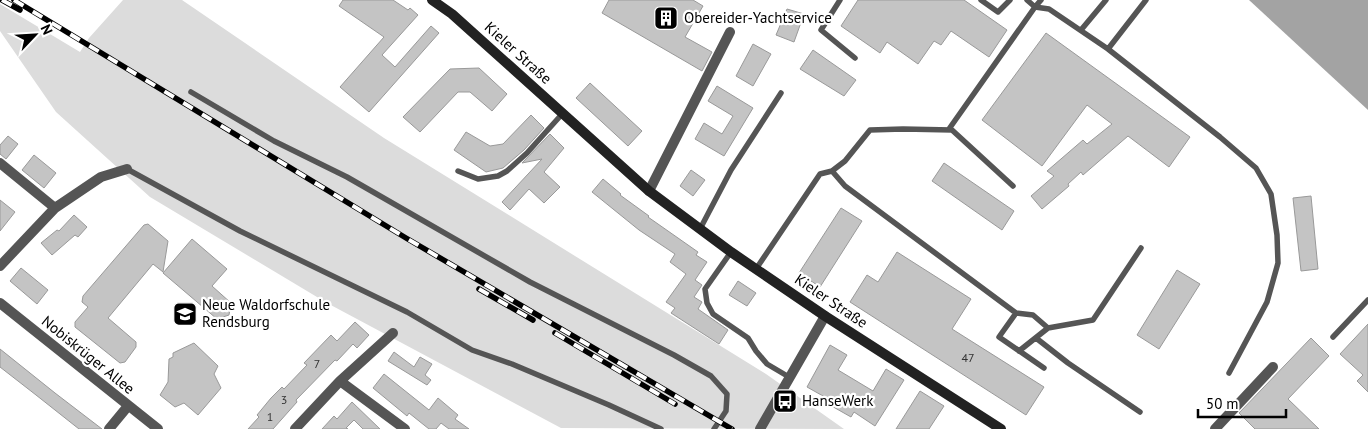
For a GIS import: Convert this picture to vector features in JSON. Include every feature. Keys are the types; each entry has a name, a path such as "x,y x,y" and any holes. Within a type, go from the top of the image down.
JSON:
{"main road":[{"name":"Kieler Straße","path":"432,0 452,14 649,191 756,270 1001,429"}],"street":[{"path":"649,191 730,32"},
{"path":"0,163 55,208"},
{"path":"0,266 55,208 101,177 126,169"},
{"name":"Nobiskrüger Allee","path":"0,304 158,429"},
{"path":"760,429 825,316"},
{"path":"295,429 340,381 393,333"},
{"path":"1216,429 1273,367"},
{"path":"340,381 405,429"},
{"path":"109,429 128,406"}],"lane":[{"path":"840,0 821,30 855,58"},
{"path":"981,0 998,12 1010,0"},
{"path":"1027,0 1035,7 1049,9 1108,49 1220,137 1256,168 1271,194 1277,236 1278,263 1267,302 1229,373"},
{"path":"948,130 1041,0"},
{"path":"1081,30 1106,0"},
{"path":"1108,49 1146,0"},
{"path":"191,92 274,141 348,177 530,282 674,355 711,376 727,394 726,411 714,429"},
{"path":"700,228 731,170 781,93"},
{"path":"458,171 478,178 498,176 507,171 528,152 563,113"},
{"path":"756,270 815,180 820,174 832,171 845,161 870,130 952,130 1013,186"},
{"path":"126,169 240,231 406,312 472,350 512,364 661,429"},
{"path":"832,171 845,186 1016,313 1033,315 1048,328"},
{"path":"1019,351 1048,328 1094,320 1141,248"},
{"path":"731,252 705,289 707,303 713,314 748,338 767,364 789,378"},
{"path":"1333,337 1368,300"},
{"path":"1016,313 999,337 1044,368"},
{"path":"1036,338 1068,363 1140,412"}],"shaded area":[{"path":"123,0 182,0 384,138 766,374 844,429 561,428 327,303 150,197 56,112 0,31 0,4 80,52 89,38"},
{"path":"1249,0 1368,0 1368,110"}],"building":[{"path":"343,0 393,0 408,10 410,8 418,15 382,55 395,67 431,26 439,33 369,112 340,87 384,37 339,6"},
{"name":"Obereider-Yachtservice","path":"609,0 693,0 703,6 685,37 712,52 702,71 602,13"},
{"path":"858,0 964,0 1007,30 989,57 951,31 941,45 934,41 918,64 887,42 880,53 841,26"},
{"path":"787,9 804,14 794,42 776,35"},
{"path":"1046,33 1190,137 1169,167 1128,136 1083,175 1081,172 1068,184 1069,186 1042,209 1031,196 1054,176 1047,171 1083,140 1087,144 1112,124 1087,105 1042,166 982,120"},
{"path":"753,44 771,54 753,86 736,76"},
{"path":"813,50 856,80 844,96 800,69"},
{"path":"479,68 507,94 492,111 470,92 458,92 420,132 403,117 450,69"},
{"path":"590,83 642,131 628,146 576,98"},
{"path":"717,86 753,108 724,156 695,139 704,123 722,134 733,116 708,101"},
{"path":"531,115 544,128 524,150 503,168 486,172 454,150 466,132 490,146 503,144"},
{"path":"550,134 564,148 544,172 560,187 544,203 529,189 510,210 502,202 542,159 522,163"},
{"path":"8,136 18,144 6,159 0,154 0,145"},
{"path":"34,155 56,173 44,188 22,170"},
{"path":"944,163 1014,211 1002,230 932,181"},
{"path":"691,170 705,180 693,196 680,186"},
{"path":"603,179 648,217 698,252 696,255 707,262 695,280 702,285 694,297 702,302 698,309 728,330 719,344 671,313 675,308 666,302 686,274 670,262 675,254 639,230 592,192"},
{"path":"1311,196 1318,269 1301,271 1293,198"},
{"path":"0,200 15,212 0,231"},
{"path":"841,208 862,221 820,287 799,273"},
{"path":"74,215 87,227 78,237 75,235 52,255 41,243 57,230 59,231"},
{"path":"148,224 168,241 163,272 153,264 108,318 136,342 136,347 125,362 120,363 75,327 75,322 88,307 82,302 83,296 144,225"},
{"path":"192,239 227,269 212,286 231,303 229,315 217,319 163,273"},
{"path":"897,252 971,299 952,329 1044,387 1026,415 850,302 867,275 878,282"},
{"path":"21,268 48,290 37,304 10,281"},
{"path":"1177,270 1200,284 1159,349 1137,335"},
{"path":"738,281 756,293 747,306 729,295"},
{"path":"355,322 369,335 357,348 353,344 337,361 335,360 296,400 297,402 273,429 248,429 259,417 257,415 271,398 282,387 284,389 307,365 304,363 331,335 337,341"},
{"path":"1368,324 1368,392 1357,381 1363,375 1340,354"},
{"path":"1311,338 1329,356 1288,399 1319,429 1255,429 1239,413"},
{"path":"194,343 218,366 214,374 221,388 198,415 184,403 175,407 160,395 168,382 169,359 173,357 173,353"},
{"path":"830,345 847,355 838,370 873,391 886,369 904,380 875,426 854,412 851,417 821,400 823,396 807,387"},
{"path":"0,349 102,429 79,429 0,367"},
{"path":"394,352 414,367 420,357 432,364 425,375 431,380 427,385 388,361"},
{"path":"384,374 429,410 438,398 458,415 455,419 469,429 449,429 441,423 436,429 429,429 409,413 407,416 373,388"},
{"path":"920,391 944,406 929,429 896,429"},
{"path":"352,402 380,429 363,429 354,420 346,428 348,429 322,429 334,416 337,419"}],"railway":[{"path":"2,0 20,10"},
{"path":"14,0 406,238 732,429"},
{"path":"479,289 533,320"},
{"path":"555,333 675,404"}],"place":[{"name":"Obereider-Yachtservice","path":"666,18"},
{"name":"Neue Waldorfschule Rendsburg","path":"185,314"},
{"name":"HanseWerk","path":"785,401"}]}
